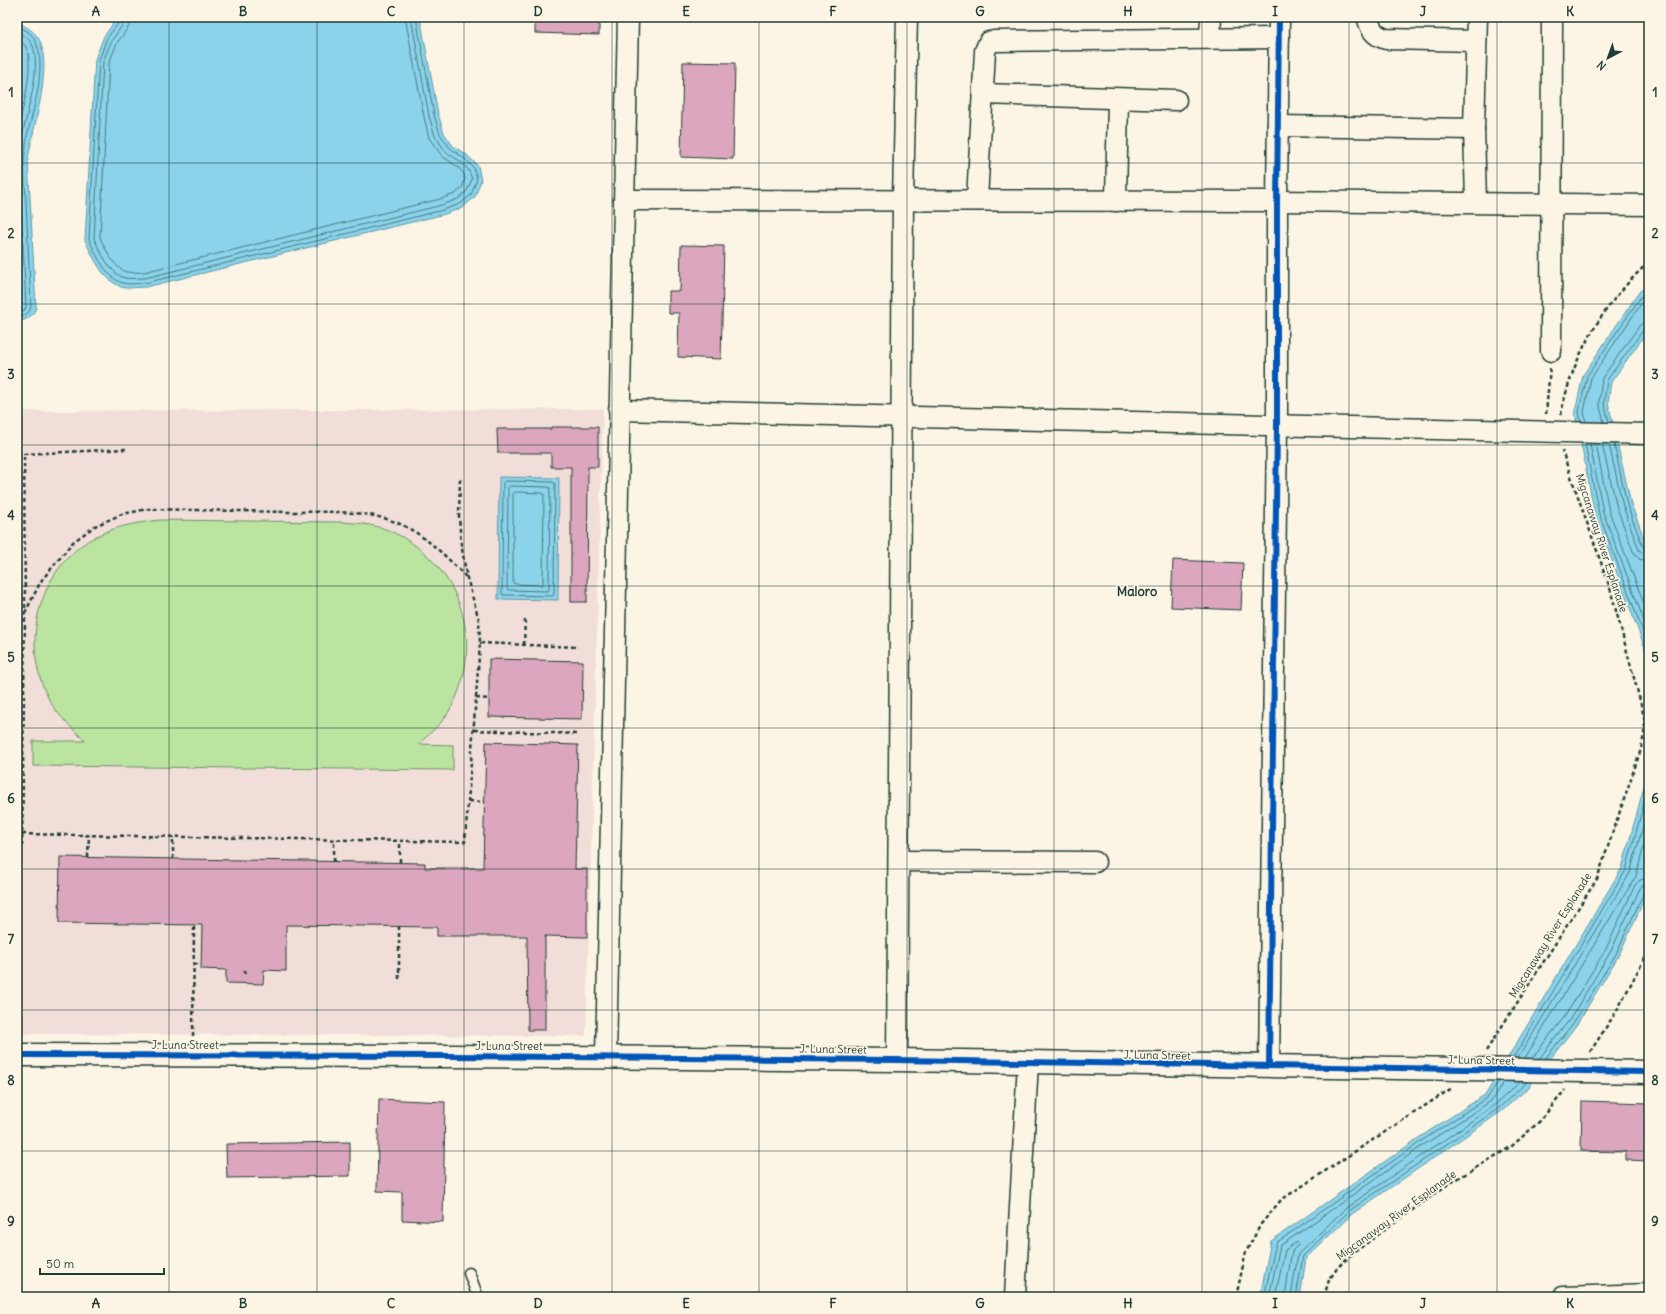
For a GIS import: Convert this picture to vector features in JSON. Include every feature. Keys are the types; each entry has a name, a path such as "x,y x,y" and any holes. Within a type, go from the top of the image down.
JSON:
{"street":[{"path":"606,1057 628,17"},
{"path":"897,1060 903,200 907,17"},
{"path":"1210,38 1211,17"},
{"path":"1268,1066 1277,427 1279,17"},
{"path":"1367,17 1371,30 1377,36 1386,39 1476,41"},
{"path":"1476,202 1474,129 1477,17"},
{"path":"1551,351 1552,17"},
{"path":"977,200 985,51 989,42 994,40 1279,38"},
{"path":"983,94 1176,100"},
{"path":"1116,201 1118,99"},
{"path":"1278,126 1474,129"},
{"path":"624,200 1277,201 1649,205"},
{"path":"619,410 1277,427 1646,434"},
{"path":"899,861 1095,862"},
{"name":"J. Luna Street","path":"17,1055 606,1057 897,1060 1473,1071 1649,1072"},
{"path":"1015,1297 1028,1062"},
{"path":"1563,1297 1649,1294"}],"lane":[{"path":"469,1273 478,1297"}],"path":[{"path":"1551,351 1555,433"},
{"path":"17,848 22,848 25,613 24,454 126,449"},
{"path":"22,834 465,842 480,643 478,620 467,578 459,516 460,478"},
{"path":"25,613 41,581 73,542 95,526 122,514 148,509 373,515 399,524 419,536 447,558 467,578"},
{"path":"524,645 525,618"},
{"path":"480,643 578,647"},
{"path":"476,698 489,699"},
{"path":"474,730 579,734"},
{"path":"469,801 485,802"},
{"path":"88,857 89,835"},
{"path":"173,837 173,859"},
{"path":"334,840 334,861"},
{"path":"400,841 400,862"},
{"path":"193,1034 194,925"},
{"path":"399,979 400,927"},
{"path":"194,964 201,964"},
{"path":"245,970 245,976"}],"shaded area":[{"path":"603,409 586,1036 17,1034 17,411"}],"green space":[{"path":"160,520 358,523 388,530 413,544 433,561 449,582 460,605 466,630 466,656 462,682 451,708 436,728 419,744 453,745 453,770 33,766 33,741 85,741 58,714 51,703 42,682 36,660 35,637 38,615 45,593 56,573 70,556 88,541 105,532 122,526"}],"water":[{"path":"118,17 420,17 438,114 444,133 453,146 467,155 478,166 481,180 475,197 462,208 445,214 146,287 121,287 108,279 103,273 85,240 95,59 104,36"},
{"path":"17,23 22,24 39,39 43,57 44,72 40,102 28,161 36,308 29,318 17,322"},
{"path":"1649,284 1649,329 1611,382 1608,402 1631,504 1649,551 1649,659 1595,515 1575,413 1583,375 1639,292"},
{"path":"499,477 559,478 558,600 498,599"},
{"path":"1649,768 1649,889 1619,955 1577,1024 1529,1087 1502,1111 1352,1214 1306,1258 1300,1297 1260,1297 1271,1241 1420,1137 1486,1094 1622,868"}],"building":[{"path":"535,17 599,17 599,35 535,33"},
{"path":"683,62 735,63 733,159 681,157"},
{"path":"681,245 724,246 721,359 678,357 679,313 668,313 668,291 680,291"},
{"path":"551,427 598,427 598,467 588,467 587,602 571,602 571,467 551,467 551,453 498,453 497,429 551,429"},
{"path":"1173,560 1243,563 1241,610 1171,607"},
{"path":"489,659 583,661 582,719 489,717"},
{"path":"486,742 578,745 575,869 587,869 587,937 545,936 545,1030 528,1030 527,936 437,936 437,927 286,925 286,971 264,970 263,984 226,983 226,970 201,969 202,925 59,923 60,857 425,863 425,868 483,868"},
{"path":"379,1099 445,1102 443,1222 402,1220 402,1192 377,1191"},
{"path":"1582,1101 1649,1103 1649,1161 1626,1160 1626,1152 1581,1151"},
{"path":"350,1142 350,1176 227,1178 226,1144"}],"cycle path":[{"path":"1269,1066 1277,427 1279,17"},
{"path":"17,1055 456,1056 989,1061 1649,1072"}],"district":[{"name":"Maloro","path":"1137,591"}]}
